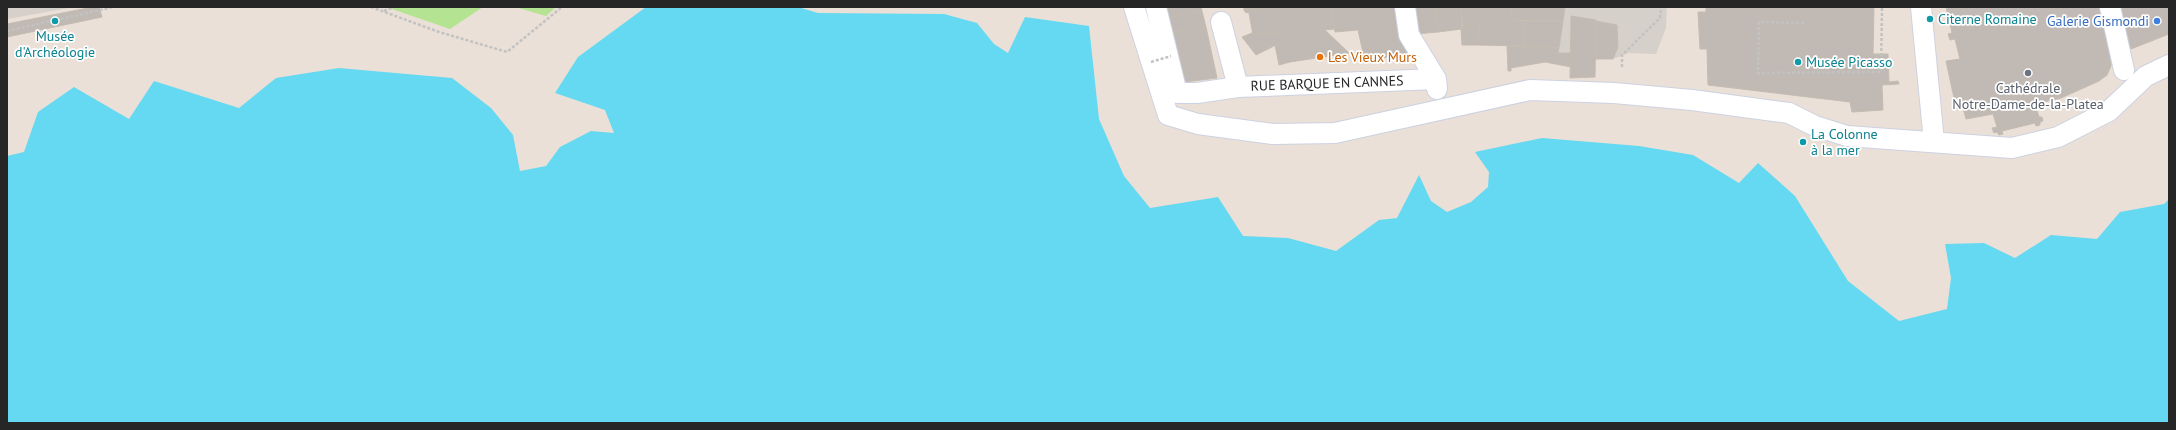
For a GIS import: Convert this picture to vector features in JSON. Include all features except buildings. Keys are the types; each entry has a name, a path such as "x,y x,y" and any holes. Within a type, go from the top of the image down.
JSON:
{"street":[{"path":"1134,7 1168,115 1198,124 1273,134 1335,133 1530,90 1621,94 1692,100 1789,114 1815,126 1847,136 2012,148 2058,137 2109,111 2146,76 2169,65"},
{"path":"1156,7 1177,93 1197,93 1238,87"},
{"path":"1405,7 1409,35 1436,79 1440,109"},
{"path":"1921,7 1934,142"},
{"path":"2110,7 2124,70"},
{"name":"RUE BARQUE EN CANNES","path":"1221,22 1238,87 1436,79"}],"path":[{"path":"7,31 113,7"},
{"path":"371,7 439,32 507,52 562,7"},
{"path":"383,12 394,7"},
{"path":"1622,55 1660,18 1661,7"},
{"path":"1804,23 1759,22 1758,72 1881,72 1882,7"},
{"path":"1151,62 1171,56"}],"green space":[{"path":"386,7 483,7 450,29"},
{"path":"515,7 556,7 546,16"}],"shaded area":[{"path":"7,7 74,7 7,19"},
{"path":"1565,7 1667,7 1666,28 1656,54 1629,53 1613,59 1618,47 1617,25 1571,16 1570,53 1558,53"}],"water":[{"path":"646,7 798,7 818,13 944,14 977,23 994,44 1008,53 1025,17 1089,26 1099,119 1124,176 1150,208 1218,197 1243,236 1288,238 1336,251 1379,220 1397,218 1419,175 1431,201 1447,212 1471,202 1488,187 1489,172 1475,152 1542,138 1639,146 1693,155 1739,183 1758,163 1795,196 1848,281 1899,321 1947,309 1951,278 1945,244 1984,243 2015,258 2051,235 2097,239 2120,212 2164,204 2169,199 2169,423 7,423 7,156 24,152 38,112 74,87 129,119 154,81 239,108 276,78 339,68 452,78 491,108 513,135 520,171 546,166 560,147 591,131 614,133 605,110 555,93 578,57"}],"place":[{"name":"Citerne Romaine","path":"1930,19"},
{"name":"Musée d'Archéologie","path":"55,21"},
{"name":"Galerie Gismondi","path":"2157,21"},
{"name":"Les Vieux Murs","path":"1320,57"},
{"name":"Musée Picasso","path":"1798,62"},
{"name":"Cathédrale Notre-Dame-de-la-Platea","path":"2028,73"},
{"name":"La Colonne à la mer","path":"1803,142"}]}
